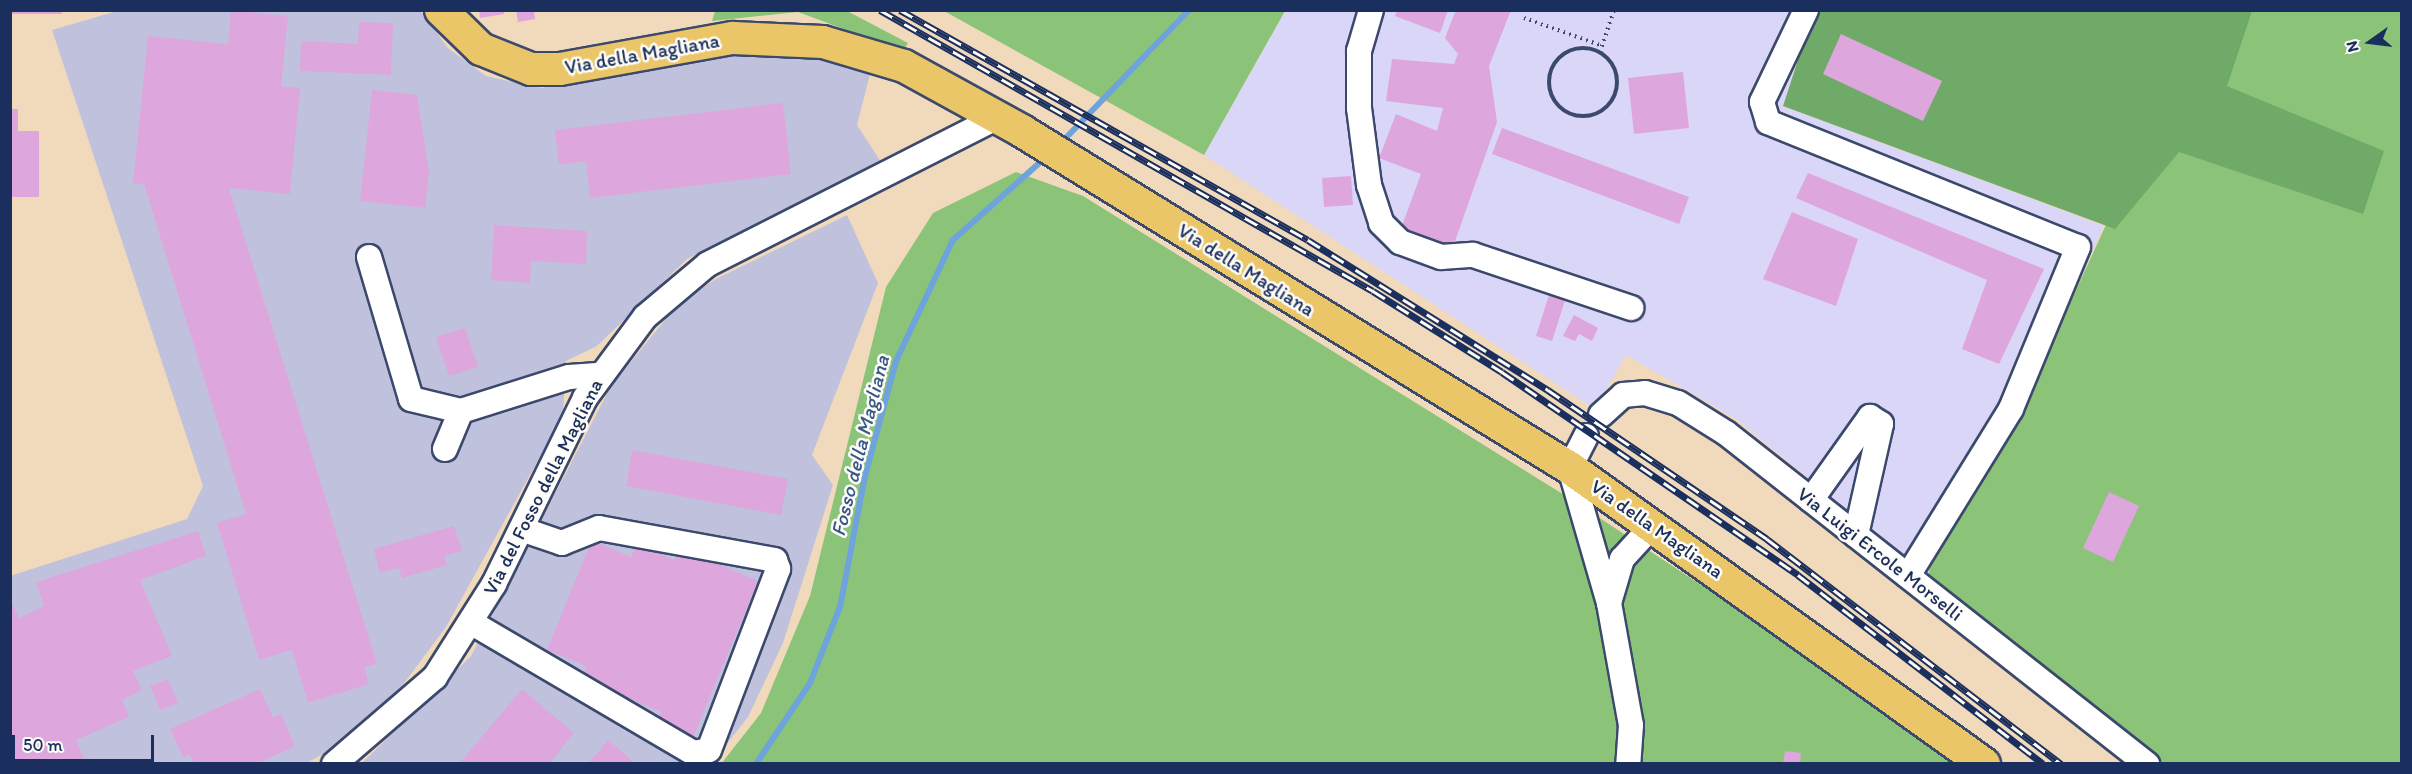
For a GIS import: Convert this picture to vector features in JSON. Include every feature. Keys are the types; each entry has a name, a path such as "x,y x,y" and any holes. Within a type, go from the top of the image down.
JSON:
{"main road":[{"name":"Via della Magliana","path":"441,10 481,49 531,69 560,69 733,39 823,42 903,66 1009,125 1570,468 1654,524 1984,763"}],"street":[{"path":"1371,10 1359,51 1359,108 1369,185 1381,223 1400,242 1441,257 1473,255 1631,308"},
{"path":"1806,10 1762,102 1768,122 2078,247 2011,409 1908,576"},
{"name":"Via del Fosso della Magliana","path":"334,764 435,677 472,622 601,375 645,317 708,264 1009,125"},
{"path":"369,257 411,399 461,411 569,377 601,375"},
{"name":"Via Luigi Ercole Morselli","path":"1601,415 1634,392 1678,404 1726,433 2147,764"},
{"path":"445,449 461,411"},
{"path":"1811,500 1870,417 1881,424 1856,535"},
{"path":"1586,436 1570,468 1609,603 1630,725 1628,764"},
{"path":"1609,603 1622,559 1654,524"},
{"path":"472,622 694,753 709,750 778,568 775,560 599,528 562,543 521,529"}],"path":[{"path":"1600,52 1572,50 1552,70 1554,98 1567,111 1595,114 1610,102 1616,75 1600,52 1600,45 1614,10"},
{"path":"1524,18 1600,45"}],"shaded area":[{"path":"117,11 421,11 448,48 486,76 542,88 653,62 770,46 862,67 870,74 857,125 881,162 687,259 597,346 566,361 563,415 446,627 402,686 338,745 307,763 11,763 10,576 187,519 203,486 52,30"},
{"path":"1285,11 1814,11 1783,106 2104,226 2018,417 1935,544 1928,577 1736,419 1626,355 1595,409 1204,155"},
{"path":"847,215 878,283 812,455 833,485 783,643 748,717 712,763 361,764 471,656 611,386 678,304 716,279"}],"green space":[{"path":"715,11 847,11 908,43 903,51 798,12 712,21"},
{"path":"944,11 1285,11 1204,155"},
{"path":"1814,11 2252,11 2227,86 2384,151 2363,214 2179,152 2115,229 1783,106"},
{"path":"2016,11 2401,11 2401,763 2162,763 1928,577 1935,544 2018,417 2169,87"},
{"path":"1016,172 1083,196 1574,501 1971,763 721,764 761,713 810,596 886,287 933,213"}],"building":[{"path":"10,10 61,10 62,14 10,14"},
{"path":"231,10 288,16 281,86 300,88 290,194 229,188 377,664 364,667 369,684 308,703 292,650 259,660 217,523 246,514 144,184 133,183 148,36 228,44"},
{"path":"479,10 504,10 504,14 480,18"},
{"path":"516,10 534,10 535,19 518,22"},
{"path":"1397,10 1448,10 1440,33 1395,16"},
{"path":"1456,10 1511,10 1489,66 1497,122 1453,247 1440,254 1400,231 1421,174 1379,158 1396,114 1437,131 1443,108 1386,101 1392,59 1454,64 1458,54 1445,38"},
{"path":"359,22 393,23 391,75 300,71 301,41 358,44"},
{"path":"1841,34 1942,81 1923,121 1823,74"},
{"path":"1683,72 1689,128 1634,134 1628,78"},
{"path":"372,90 417,95 429,172 425,208 360,201"},
{"path":"783,103 791,174 590,198 586,161 559,165 555,130"},
{"path":"10,109 18,109 18,131 39,131 39,197 10,197"},
{"path":"1502,128 1689,197 1679,224 1492,154"},
{"path":"1808,173 2044,269 1999,364 1962,349 1987,280 1796,198"},
{"path":"1351,176 1353,205 1324,207 1322,178"},
{"path":"1792,212 1858,239 1836,306 1763,279"},
{"path":"494,225 587,231 586,264 531,261 530,283 491,280"},
{"path":"1550,292 1566,297 1552,341 1536,336"},
{"path":"1574,315 1598,328 1592,341 1579,334 1575,341 1563,336"},
{"path":"465,328 478,367 449,376 436,337"},
{"path":"632,450 788,479 781,515 626,486"},
{"path":"2109,492 2139,506 2113,562 2083,548"},
{"path":"454,526 462,551 444,556 447,565 402,578 399,568 380,573 374,549"},
{"path":"198,531 206,556 140,580 172,656 133,671 142,690 122,700 129,717 76,740 86,764 10,764 10,600 19,618 44,606 36,582"},
{"path":"592,540 631,557 637,544 675,560 680,548 758,581 692,740 656,725 661,712 582,678 586,666 547,650"},
{"path":"168,679 178,703 160,710 150,686"},
{"path":"260,689 273,717 281,714 295,746 256,764 194,764 190,754 183,757 170,729"},
{"path":"522,689 574,733 549,764 459,764"},
{"path":"608,740 636,764 588,764"},
{"path":"1785,751 1801,753 1800,764 1783,764"}],"waterway":[{"name":"Fosso della Magliana","path":"1060,144 1189,10"},
{"name":"Fosso della Magliana","path":"756,764 810,683 840,607 865,476 896,361 953,240 1046,157"}],"railway":[{"path":"880,10 1373,291 1502,372 1798,575 2043,764"},
{"path":"900,10 1308,240 1548,390 1767,539 2061,764"}]}
